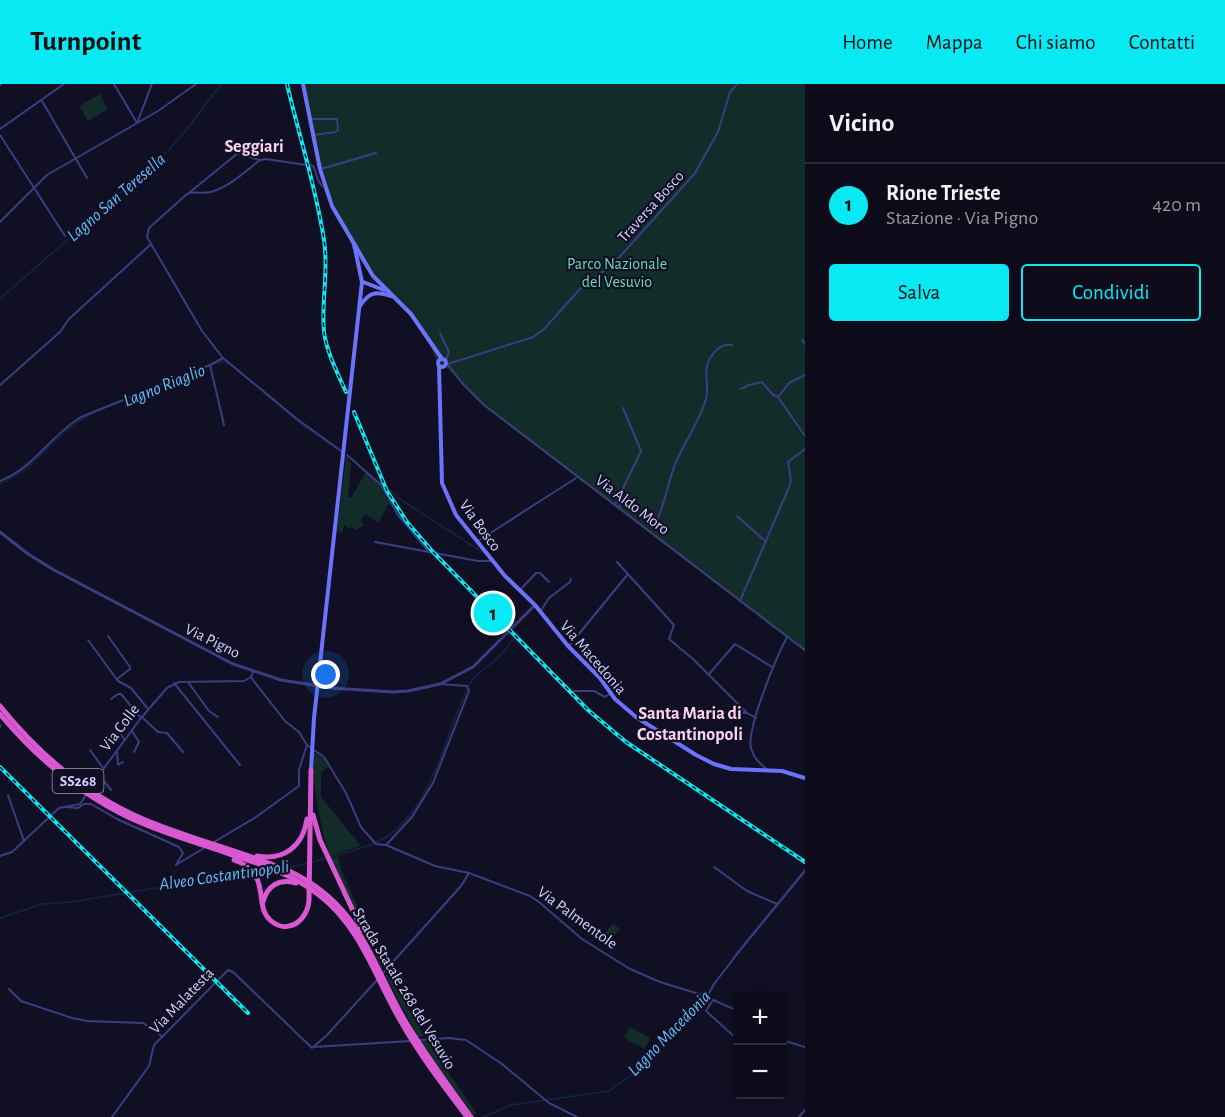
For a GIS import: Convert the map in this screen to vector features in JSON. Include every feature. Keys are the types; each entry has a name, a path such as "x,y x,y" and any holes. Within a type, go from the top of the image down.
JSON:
{"highway":[{"name":"Strada Statale 268 del Vesuvio","path":"0,706 48,756 96,794 134,814 279,870 314,891 336,910 354,933 378,972"},
{"name":"Strada Statale 268 del Vesuvio","path":"0,714 45,760 94,798 132,819 268,868 289,871 317,887 353,922 413,1038 468,1116"},
{"path":"197,838 264,857 281,856 300,841 305,830 311,770"},
{"path":"311,770 314,822 370,951"},
{"path":"202,845 241,863 254,874 260,886 265,913 272,922 288,926 298,923 306,915 309,905 311,770"},
{"path":"262,904 271,886 285,881 295,882 336,910"}],"main road":[{"name":"Via Bosco","path":"303,84 320,169 332,207 378,282 411,314 445,365 442,483 451,506 493,561 535,605"},
{"name":"Via Bosco","path":"354,244 362,282 387,291"},
{"path":"311,770 309,745 314,718 362,282 369,278 378,282"},
{"path":"360,307 371,294 377,292 395,297"},
{"name":"Via Macedonia","path":"535,605 623,707 636,717 702,759 725,768 790,773 805,778"}],"street":[{"path":"0,129 64,84"},
{"path":"114,84 136,123"},
{"path":"136,123 152,84"},
{"path":"0,222 47,176 158,111 196,84"},
{"name":"Traversa Bosco","path":"445,365 533,337 544,329 579,290 615,262 695,173 715,139 730,92 737,84"},
{"path":"42,101 87,178"},
{"path":"310,119 337,119 338,130 314,135"},
{"path":"0,135 65,236"},
{"path":"320,169 376,153"},
{"path":"260,160 236,154 149,228 147,237 150,245 202,331 223,358 297,419 344,452 381,485 398,515 429,552"},
{"path":"190,192 212,192 260,160 266,159 313,166 320,184 326,188"},
{"path":"317,176 323,178"},
{"path":"0,385 60,332 69,319 150,245"},
{"path":"440,333 449,352 445,365"},
{"path":"802,340 805,344"},
{"path":"619,508 620,505 624,506 657,520 675,465 707,398 708,361 723,345 732,345"},
{"path":"0,481 24,469 81,417 223,358"},
{"path":"210,365 224,425"},
{"name":"Via Aldo Moro","path":"445,365 484,405 805,650"},
{"path":"778,396 789,383 805,375"},
{"path":"741,389 762,382 773,395 778,396 805,436"},
{"path":"615,505 641,452 623,408"},
{"path":"740,601 790,481 788,462 805,449"},
{"path":"478,542 577,477"},
{"path":"737,516 766,542"},
{"name":"Via Pigno","path":"0,532 28,554 69,578 201,649 253,672 300,684 385,692 408,691 440,684 473,667 535,605"},
{"path":"375,542 478,561 493,561"},
{"path":"617,562 674,625 669,639 709,674 747,713 756,718"},
{"path":"520,590 536,573 540,573 549,582"},
{"path":"568,646 628,574"},
{"path":"540,612 549,598 571,579"},
{"path":"108,636 130,668 117,679"},
{"path":"770,771 758,761 751,748 750,738 772,668 788,637"},
{"path":"88,640 120,683 131,688 148,709"},
{"path":"709,674 735,644 772,668"},
{"path":"174,683 244,681 251,677 253,672"},
{"path":"64,806 78,808 84,804 91,804 117,819 179,847 183,854 176,865 256,817 299,787 299,770 309,745 299,732 285,721 251,677"},
{"path":"188,682 208,711 218,717"},
{"path":"174,683 240,765"},
{"name":"Via Colle","path":"0,856 12,852 59,808 76,805 160,693 174,683"},
{"name":"Via Pigno","path":"386,845 412,817 433,783 469,691 469,686 440,684"},
{"path":"574,691 594,692 605,697 611,693"},
{"path":"111,699 121,694 141,718 158,732 167,733 183,752"},
{"path":"656,715 747,713"},
{"path":"132,731 139,742 134,752"},
{"path":"118,732 125,740"},
{"name":"Via Palmentole","path":"309,745 324,757 346,793 361,827 376,844 386,845 435,866 469,873 535,899 582,939 630,969 733,1009"},
{"path":"90,750 103,768"},
{"path":"117,751 118,765 123,762"},
{"path":"98,774 111,790"},
{"path":"8,795 24,841"},
{"path":"714,867 747,891 777,904"},
{"path":"707,997 727,967 805,871"},
{"path":"313,1047 415,939 461,886 469,873"},
{"name":"Via Malatesta","path":"112,1117 149,1066 153,1048 208,988 228,970 233,972 309,1047 313,1047"},
{"path":"9,989 21,1001 72,1017 98,1022 143,1023 163,1037"},
{"path":"713,1000 706,1011 733,1035"},
{"path":"313,1047 426,1039 466,1040 502,1064 552,1105 577,1117"},
{"path":"787,1041 805,1047"},
{"path":"799,1117 804,1112"}],"green space":[{"name":"Parco Nazionale del Vesuvio","path":"301,84 805,84 805,652 500,419 480,403 448,369 438,364 420,329 398,301 390,296 372,276 354,252 348,237 335,217 324,191"},
{"path":"100,94 108,109 88,121 79,106"},
{"path":"346,456 351,464 348,497 351,498 366,472 380,486 389,503 379,522 364,514 361,522 364,525 356,530 344,525 342,533 337,531"},
{"path":"313,752 323,758 329,768 321,773 321,797 361,846 330,856 317,805"},
{"path":"338,856 342,872 384,967 382,969 331,859"},
{"path":"613,923 620,929 608,943 602,937"},
{"path":"388,973 424,1036 418,1037 385,975"},
{"path":"630,1027 650,1038 645,1049 624,1038"},
{"path":"426,1040 477,1114 472,1114 420,1041"}],"waterway":[{"name":"Lagno San Teresella","path":"0,299 169,150 221,84"},
{"name":"Lagno Riaglio","path":"213,364 222,362 229,364"},
{"name":"Lagno Riaglio","path":"0,484 29,466 80,420 148,391"},
{"name":"Lagno Riaglio","path":"263,392 301,424 330,444"},
{"name":"Lagno Riaglio","path":"377,480 383,485"},
{"name":"Lagno Riaglio","path":"387,488 401,500 484,553"},
{"name":"Alveo Costantinopoli","path":"330,857 383,839 401,825 427,789 470,683 500,656 515,637"},
{"name":"Alveo Costantinopoli","path":"313,862 326,858"},
{"name":"Alveo Costantinopoli","path":"287,868 308,863"},
{"name":"Lagno Macedonia","path":"733,957 805,869"},
{"name":"Alveo Costantinopoli","path":"257,873 270,871"},
{"name":"Alveo Costantinopoli","path":"0,918 42,904 71,902 162,887 198,878 252,874"},
{"name":"Lagno Macedonia","path":"483,1117 511,1105 609,1091 637,1071 706,998"}],"railway":[{"path":"287,84 312,181 324,240 325,340 346,392"},
{"path":"354,412 387,491 407,522 433,552 588,710 626,742 805,862"},
{"path":"0,767 248,1013"}],"place":[{"name":"Rione Trieste","path":"493,613"}],"district":[{"name":"Seggiari","path":"254,146"},
{"name":"Santa Maria di Costantinopoli","path":"690,723"}]}
